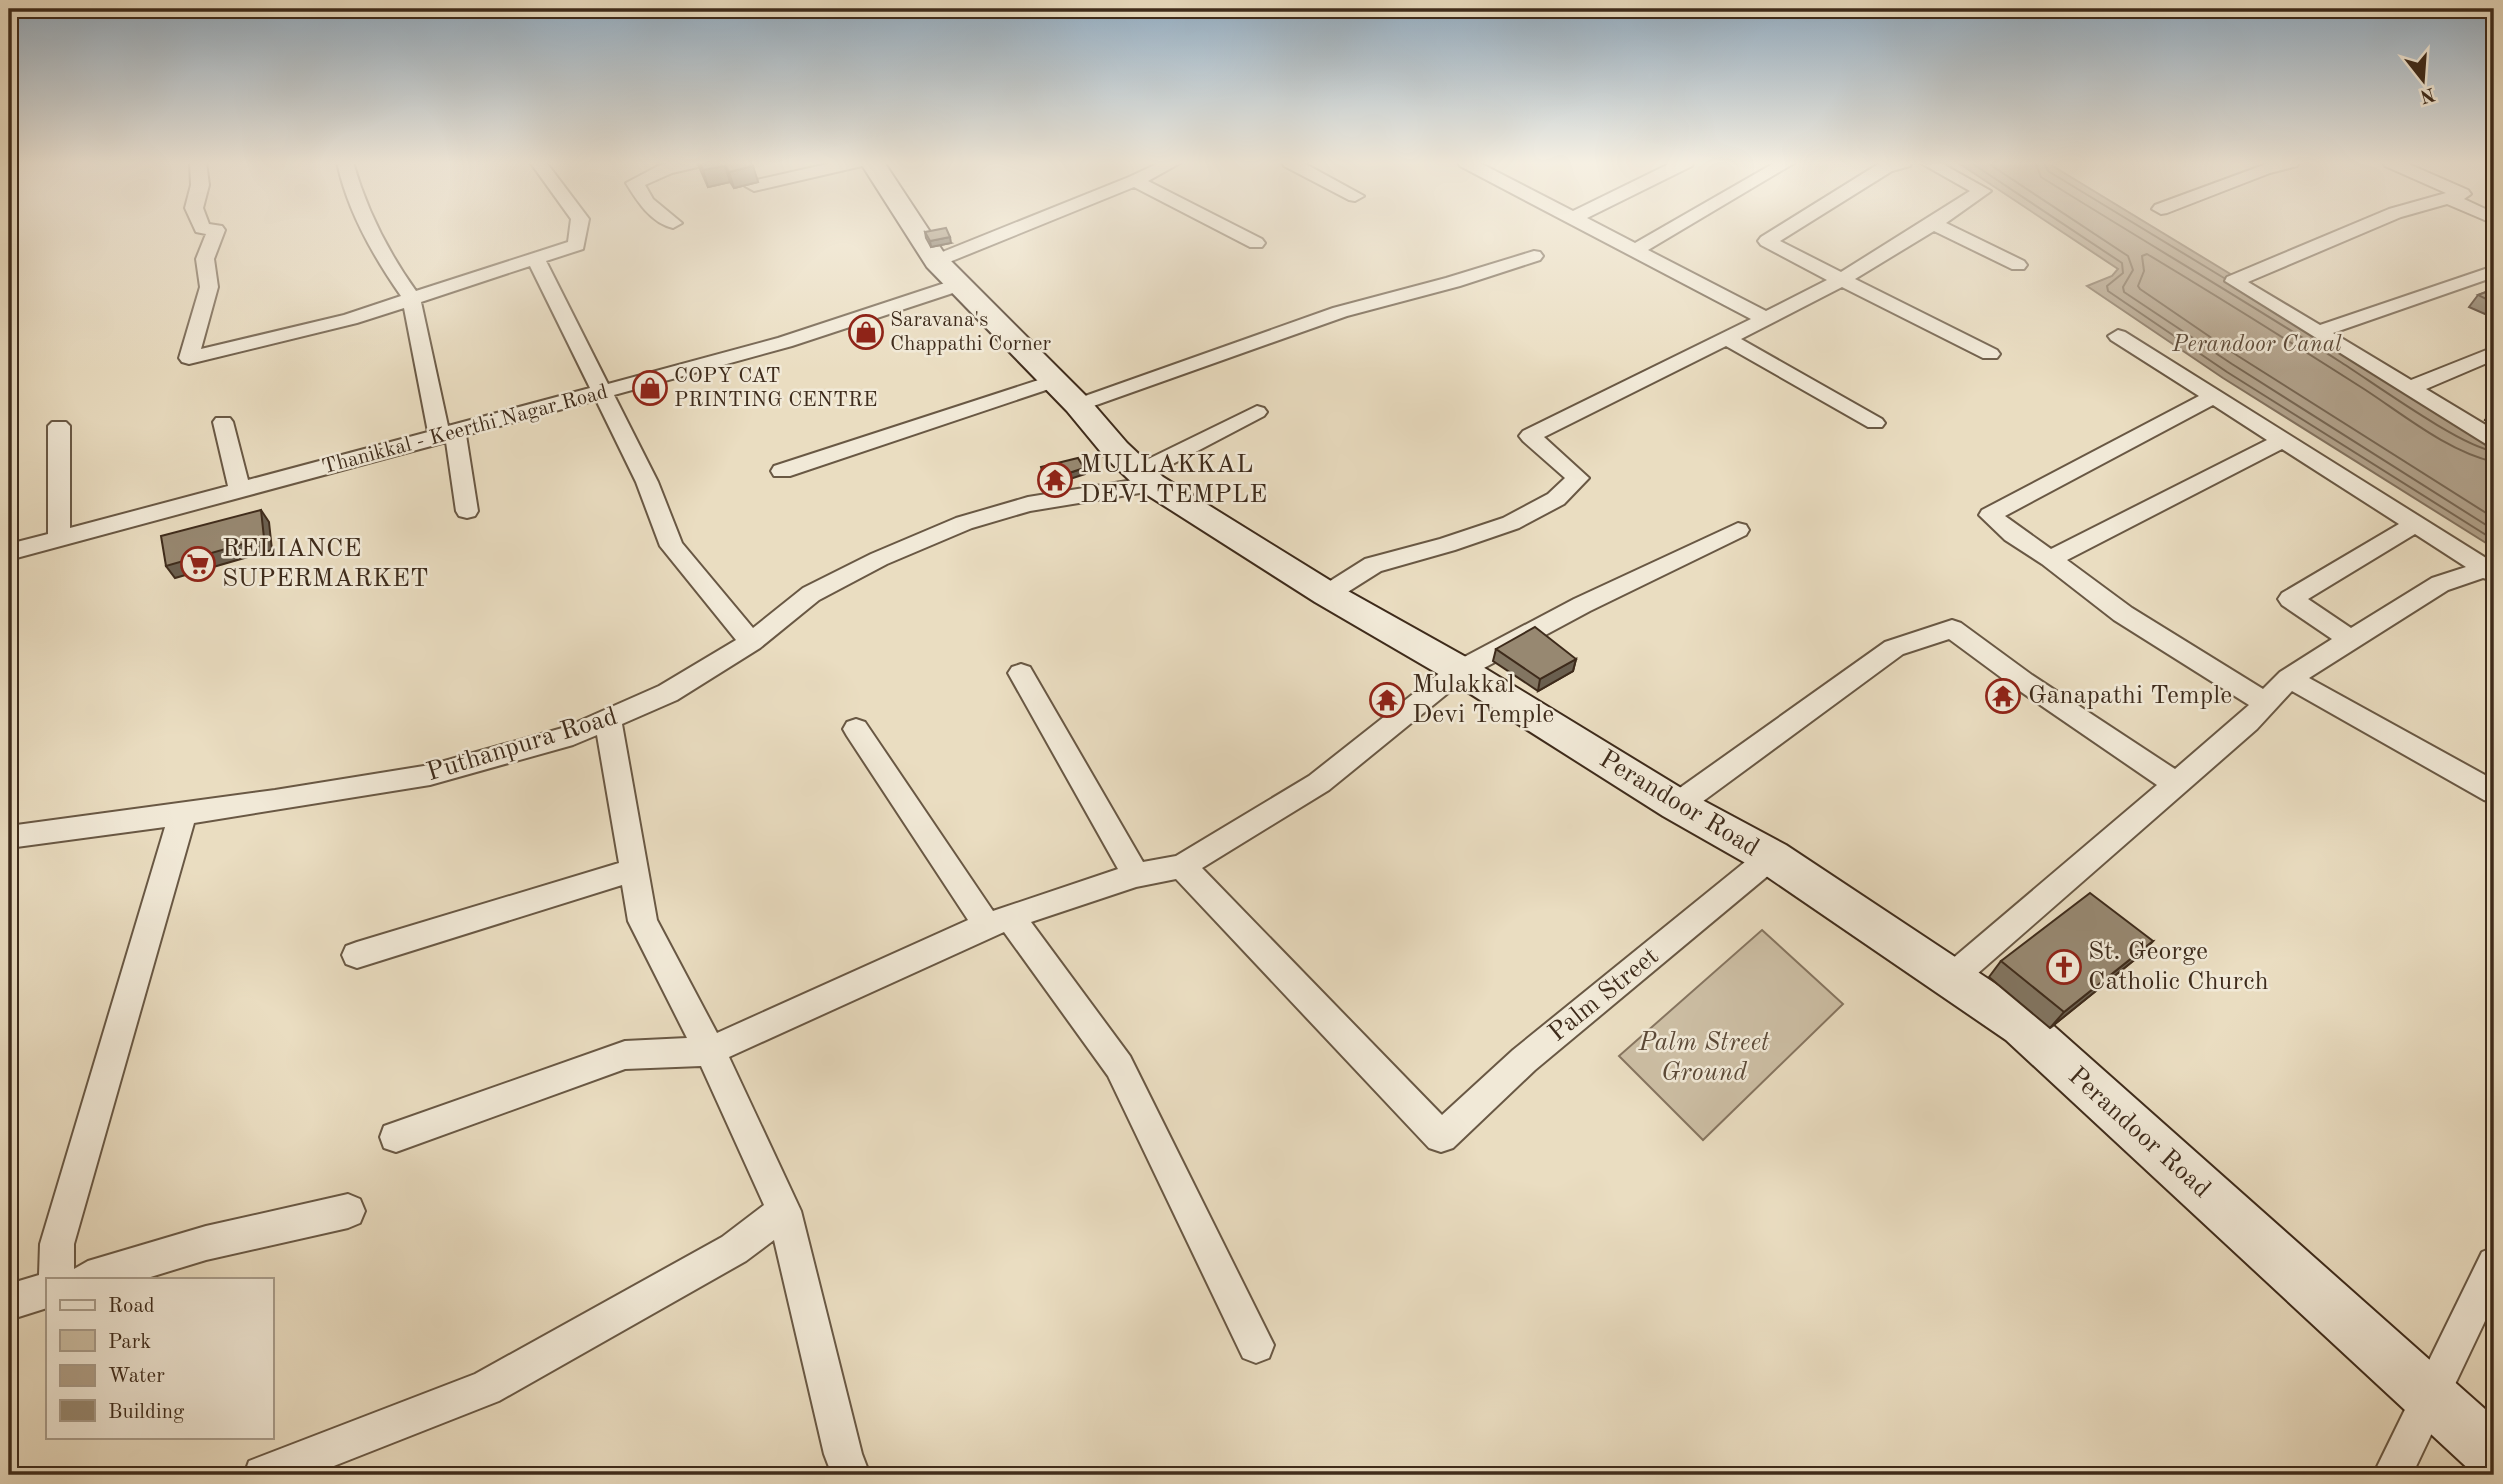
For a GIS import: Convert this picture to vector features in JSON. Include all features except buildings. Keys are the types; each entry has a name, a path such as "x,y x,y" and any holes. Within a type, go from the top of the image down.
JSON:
{"main road":[{"name":"Perandoor Road","path":"919,231 947,273 1146,478 1327,594 1460,670 1677,805 1770,857 2022,1026 2494,1454"}],"street":[{"path":"216,231 205,259 209,287 189,358 350,319 411,297 536,260 577,244 579,231"},
{"path":"373,231 398,281 411,297 467,511"},
{"name":"Thanikkal - Keerthi Nagar Road","path":"9,552 785,342 947,273 1032,231"},
{"path":"1233,231 1256,243"},
{"path":"1598,231 1766,319"},
{"path":"1634,250 1667,231"},
{"path":"1783,231 1767,241 1990,354"},
{"path":"1327,594 1373,565 1447,545 1511,523 1556,499 1578,478 1530,436 1766,319 1840,280 1922,231"},
{"path":"1946,231 2018,265"},
{"path":"2354,231 2234,281 2494,439"},
{"path":"782,471 1066,393 1453,282 1534,256"},
{"path":"536,260 600,393 647,482 672,546 751,642"},
{"path":"2317,332 2494,271"},
{"path":"2118,336 2211,398 2489,571"},
{"path":"1728,338 1875,423"},
{"path":"2410,388 2494,353"},
{"path":"2211,398 1990,515 2013,535 2123,614 2266,703"},
{"name":"Puthanpura Road","path":"9,838 430,775 573,734 668,693 751,642 811,594 879,559 964,523 1028,504 1146,478 1257,412"},
{"path":"223,422 240,490"},
{"path":"59,426 59,539"},
{"path":"2050,559 2281,441"},
{"path":"2351,640 2290,598 2413,525"},
{"path":"396,1137 625,1055 710,1051 998,921 1136,875 1182,866 1319,783 1460,670 1582,605 1738,530"},
{"path":"1950,979 2266,703 2289,678 2440,584 2489,571"},
{"path":"1677,805 1894,648 1952,629 2023,681 2175,783"},
{"path":"1021,673 1136,875"},
{"path":"2289,678 2494,793"},
{"path":"608,721 643,921 710,1051 784,1211 843,1454 851,1475"},
{"path":"856,729 998,921 1119,1066 1256,1345"},
{"path":"57,1278 57,1244 183,813"},
{"name":"Palm Street","path":"1182,866 1441,1137 1524,1060 1770,857"},
{"path":"357,955 634,870"},
{"path":"93,1278 206,1244 348,1211"},
{"path":"263,1475 486,1388 734,1249 784,1211"},
{"path":"2392,1475 2494,1264"},
{"path":"9,1302 46,1290"}],"green space":[{"name":"Palm Street Ground","path":"1762,930 1843,1004 1703,1140 1619,1056"}],"water":[{"name":"Perandoor Canal","path":"2061,231 2160,231 2457,417 2494,437 2494,548 2223,378 2087,286 2112,276 2118,269"}],"place":[{"name":"Saravana's Chappathi Corner","path":"866,332"},
{"name":"COPY CAT PRINTING CENTRE","path":"650,388"},
{"name":"MULLAKKAL DEVI TEMPLE","path":"1055,480"},
{"name":"RELIANCE SUPERMARKET","path":"198,564"},
{"name":"Ganapathi Temple","path":"2003,696"},
{"name":"Mulakkal Devi Temple","path":"1387,700"},
{"name":"St. George Catholic Church","path":"2064,967"}]}
